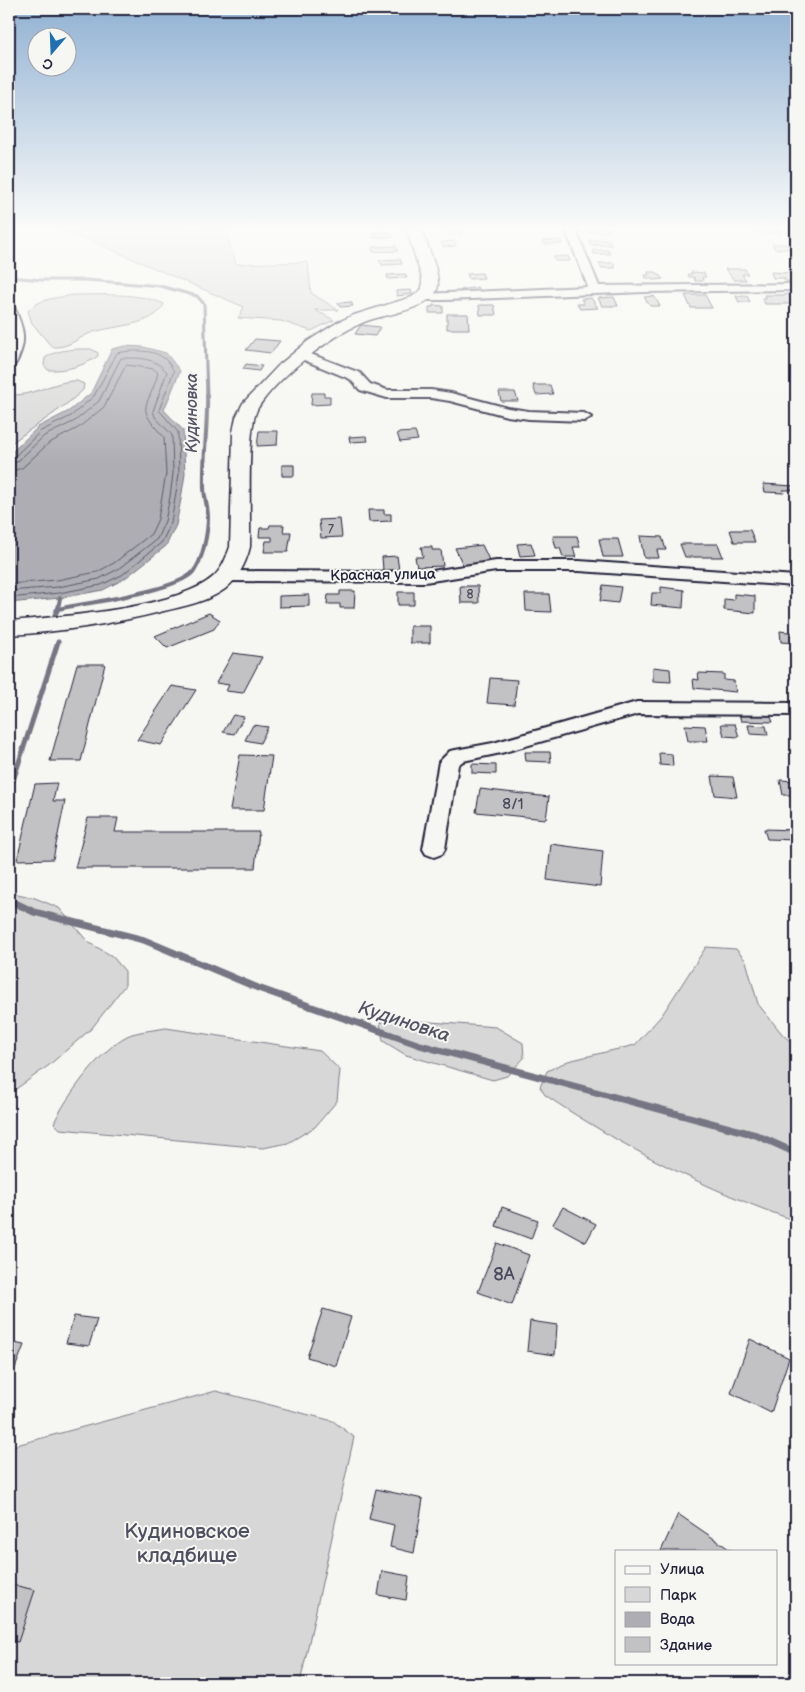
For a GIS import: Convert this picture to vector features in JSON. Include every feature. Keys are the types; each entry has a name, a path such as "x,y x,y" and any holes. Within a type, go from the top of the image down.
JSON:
{"main road":[{"path":"9,628 68,624 128,614 186,600 217,584 226,576 236,562 240,547 242,432 244,417 249,407 260,394 303,355 340,327 394,307"}],"street":[{"path":"9,309 19,332 17,347 9,364"},
{"path":"303,355 355,376 365,387 387,394 441,396 507,412 529,415 584,417"},
{"name":"Красная улица","path":"226,576 425,577 496,566 579,566 796,581"},
{"path":"434,849 449,762 457,756 494,749 637,708 796,708"}],"green space":[{"path":"32,307 162,307 151,318 141,322 97,331 67,345 58,347 52,347 32,323 28,311"},
{"path":"244,307 333,307 338,310 315,310 334,320 311,331 281,321 238,318"},
{"path":"91,349 98,353 98,356 87,363 67,369 48,370 44,365 45,358 53,354 65,350"},
{"path":"71,381 84,384 83,390 66,405 9,445 9,395 26,394"},
{"path":"9,892 35,898 59,908 88,942 112,956 125,971 125,985 92,1028 48,1066 9,1094"},
{"path":"706,947 736,949 746,961 758,1004 783,1035 796,1046 796,1221 730,1196 636,1150 545,1095 540,1087 547,1071 568,1061 635,1045 662,1015"},
{"path":"391,1019 496,1027 523,1043 524,1058 507,1076 493,1080 406,1055 383,1041 380,1023"},
{"path":"166,1028 320,1051 340,1070 337,1101 315,1127 288,1143 263,1148 60,1129 54,1123 59,1112 87,1072 110,1048 132,1034"},
{"name":"Кудиновское кладбище","path":"216,1391 333,1421 354,1437 300,1683 9,1683 9,1447"}],"water":[{"path":"125,346 143,347 166,353 180,371 164,410 183,430 185,474 176,525 166,546 124,579 103,590 60,598 9,603 9,455 38,427 69,411 91,393 112,349"}],"building":[{"path":"429,307 443,307 443,313 429,313"},
{"path":"479,307 494,307 496,315 480,315"},
{"path":"579,307 598,308 580,309"},
{"path":"691,307 712,308 691,308"},
{"path":"447,314 468,314 469,329 447,329"},
{"path":"361,325 380,327 375,336 355,334"},
{"path":"255,339 280,341 271,353 246,350"},
{"path":"246,364 262,366 259,371 243,369"},
{"path":"533,385 550,385 553,394 536,395"},
{"path":"499,392 515,392 518,401 501,401"},
{"path":"312,393 324,393 324,396 330,396 330,404 311,405"},
{"path":"259,431 278,431 277,445 257,446"},
{"path":"415,432 418,440 400,442 397,433"},
{"path":"366,436 368,441 350,442 349,437"},
{"path":"282,465 294,465 294,476 282,476"},
{"path":"763,484 794,486 796,490 783,490 784,493 765,492"},
{"path":"368,510 384,510 384,514 391,514 391,521 369,522"},
{"path":"340,519 342,537 321,538 319,520"},
{"path":"270,525 284,525 283,532 291,532 288,552 264,552 266,541 272,541 272,537 259,537 260,528 269,528"},
{"path":"730,530 750,530 755,542 734,542"},
{"path":"553,536 577,536 580,547 573,547 576,557 563,557 560,548 556,548"},
{"path":"640,536 662,537 666,550 657,550 659,558 644,558"},
{"path":"599,539 618,539 623,557 603,557"},
{"path":"531,543 535,555 520,556 517,544"},
{"path":"680,544 718,544 723,557 685,557"},
{"path":"482,545 490,562 463,565 455,548"},
{"path":"421,547 432,547 432,550 441,550 443,566 417,567 415,557 423,557"},
{"path":"397,556 399,570 383,570 382,557"},
{"path":"603,585 621,587 618,603 600,601"},
{"path":"460,586 478,586 479,603 461,603"},
{"path":"661,587 684,590 683,608 651,605 652,593 661,593"},
{"path":"340,591 355,591 354,608 340,608 340,604 327,604 328,595 340,595"},
{"path":"398,592 414,592 414,605 398,605"},
{"path":"525,594 549,594 551,612 526,611"},
{"path":"734,594 755,596 755,613 724,610 724,599 734,600"},
{"path":"309,595 309,606 279,607 279,596"},
{"path":"209,613 220,620 214,629 167,648 155,636"},
{"path":"410,626 430,626 430,643 410,643"},
{"path":"780,631 796,633 796,643 781,642"},
{"path":"233,653 262,657 243,693 226,691 229,685 216,683"},
{"path":"77,664 105,664 81,761 50,761"},
{"path":"653,667 670,669 671,682 653,681"},
{"path":"698,673 724,674 724,680 734,681 736,692 694,688 693,679 699,680"},
{"path":"490,678 517,680 514,705 487,703"},
{"path":"172,686 196,690 161,745 137,740"},
{"path":"739,714 770,715 773,722 741,721"},
{"path":"233,715 244,717 234,734 223,732"},
{"path":"791,717 796,717 796,738"},
{"path":"721,724 735,724 739,737 724,736"},
{"path":"253,725 268,727 260,743 245,740"},
{"path":"685,725 705,726 708,741 688,741"},
{"path":"748,725 766,726 768,735 750,734"},
{"path":"525,752 550,752 551,762 526,761"},
{"path":"659,753 672,754 673,766 660,765"},
{"path":"240,755 272,756 264,810 230,810"},
{"path":"472,764 496,765 496,774 472,773"},
{"path":"712,776 733,777 737,797 715,795"},
{"path":"780,780 796,781 796,795 783,795"},
{"path":"57,783 53,801 65,801 53,859 17,860 35,784"},
{"path":"480,789 549,797 546,819 476,812"},
{"path":"88,818 118,818 115,832 259,832 255,868 75,868"},
{"path":"764,829 796,830 796,840 767,839"},
{"path":"551,844 603,851 600,887 547,880"},
{"path":"502,1207 538,1220 531,1239 496,1226"},
{"path":"563,1207 596,1224 586,1242 553,1224"},
{"path":"497,1243 529,1255 512,1305 478,1292"},
{"path":"323,1309 351,1317 336,1366 307,1357"},
{"path":"74,1316 97,1319 89,1346 66,1343"},
{"path":"530,1321 557,1325 555,1355 527,1351"},
{"path":"750,1339 789,1358 771,1413 731,1393"},
{"path":"9,1342 24,1345 9,1384"},
{"path":"376,1489 423,1499 414,1553 390,1547 394,1525 369,1519"},
{"path":"678,1514 731,1550 661,1550"},
{"path":"382,1571 409,1576 406,1600 378,1595"},
{"path":"9,1584 35,1590 18,1642 9,1640"}],"waterway":[{"name":"Кудиновка","path":"204,307 207,397"},
{"name":"Кудиновка","path":"58,609 130,595 169,585 184,579 197,567 204,546 208,523 204,491 207,397"},
{"path":"58,609 60,598"},
{"name":"Кудиновка","path":"55,615 57,610"},
{"name":"Кудиновка","path":"9,793 58,642"},
{"name":"Кудиновка","path":"9,900 34,912 144,940 258,988 420,1045 756,1135 796,1153"}]}
